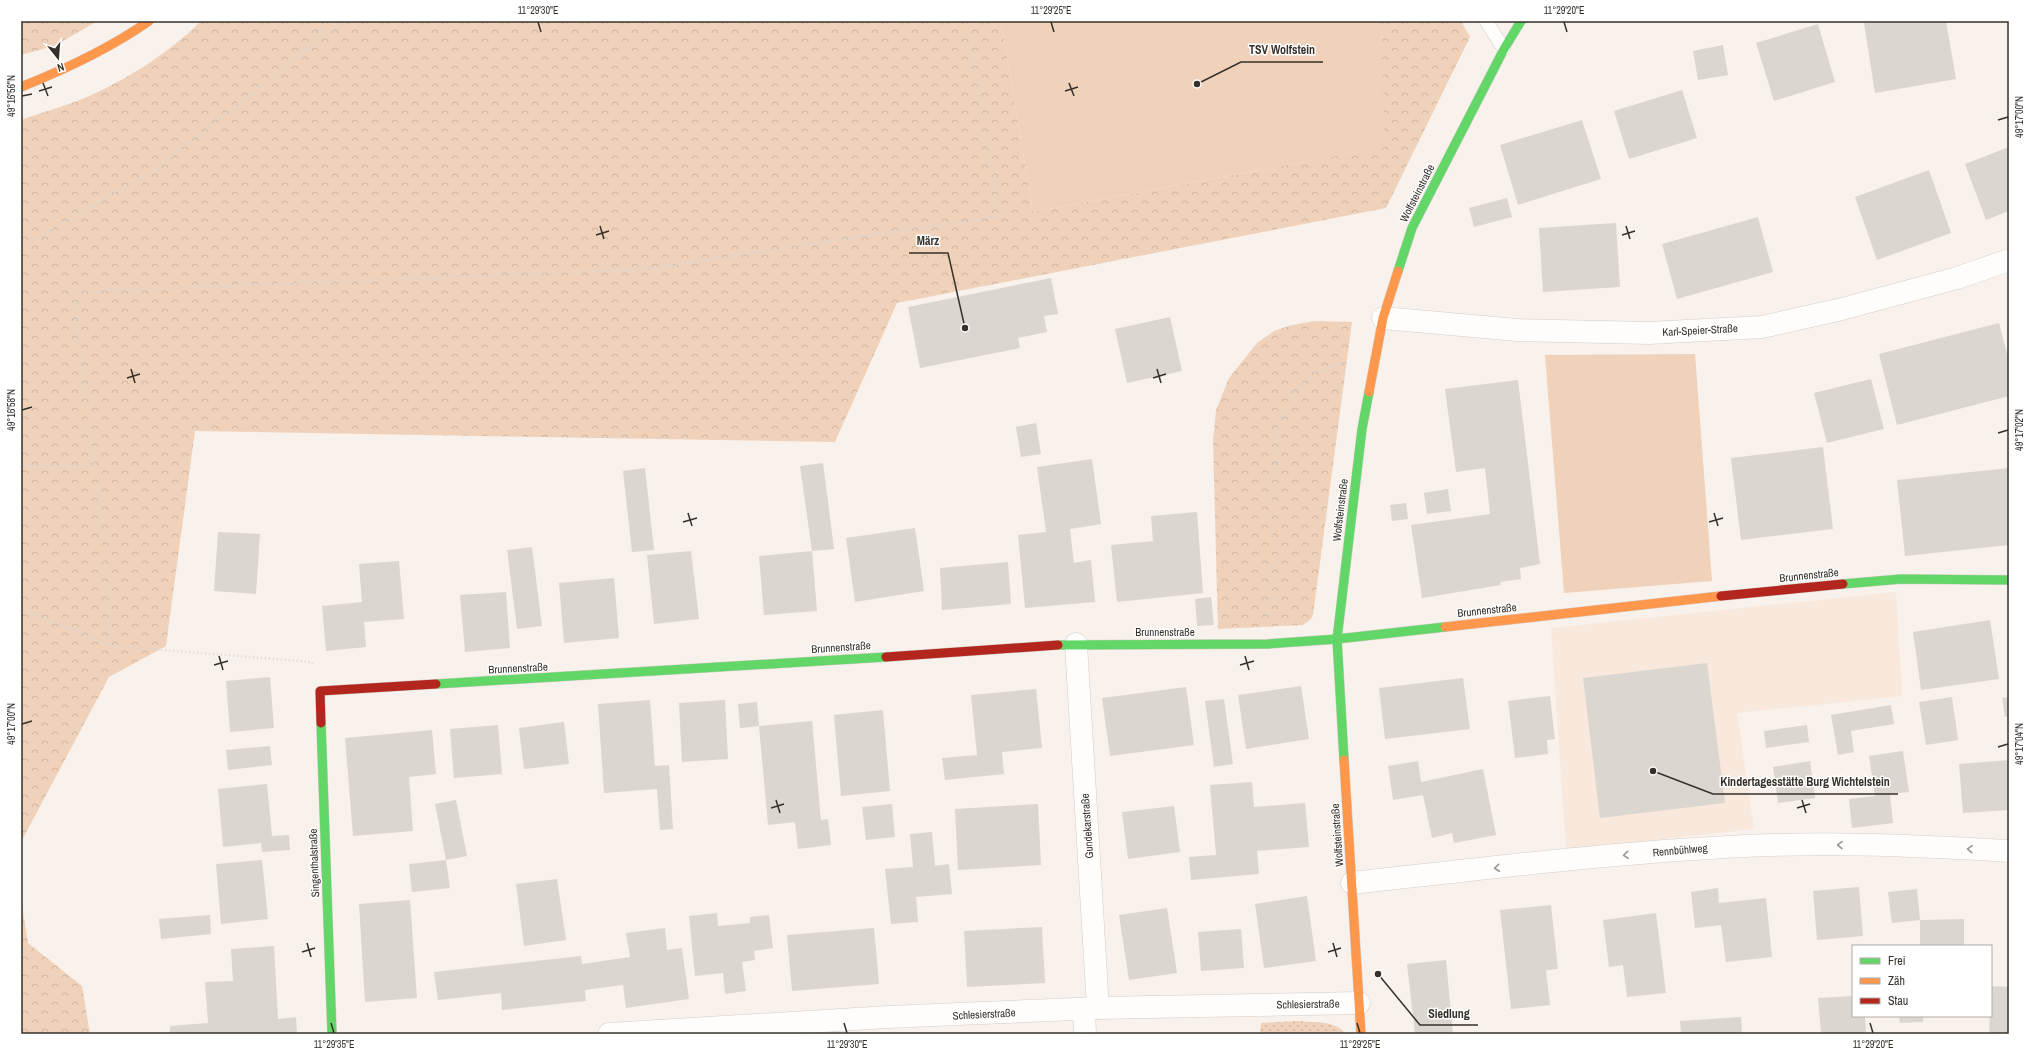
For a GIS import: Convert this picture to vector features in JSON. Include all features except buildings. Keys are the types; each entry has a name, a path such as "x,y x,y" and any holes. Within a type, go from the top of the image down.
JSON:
{"street":[{"path":"21,87 77,65 132,33 149,21"},
{"name":"Wolfsteinstraße","path":"1361,1034 1337,639 1362,429 1383,318 1412,228 1504,49 1522,21"},
{"name":"Karl-Speier-Straße","path":"1383,318 1517,330 1648,332 1762,327 1842,310 1957,278 2009,260"},
{"name":"Brunnenstraße","path":"320,691 654,672 1076,644 1268,644 1337,639 1822,586 1901,579 2009,580"},
{"name":"Gundekarstraße","path":"1076,644 1091,1008 1085,1034"},
{"name":"Singenthalstraße","path":"320,691 332,1034"},
{"name":"Rennbühlweg","path":"1352,883 1713,848 1829,845 2009,851"},
{"name":"Schlesierstraße","path":"609,1034 880,1018 1091,1008 1359,1003"}],"lane":[{"path":"1486,21 1504,49"}],"path":[{"path":"299,56 326,21"},
{"path":"21,247 156,170 344,21"},
{"path":"112,646 94,466 73,292 646,269 999,216 967,21"},
{"path":"1268,644 1274,479 1279,423 1292,394 1304,381 1314,373 1326,367 1335,364 1352,362"},
{"path":"21,466 94,466"},
{"path":"21,608 112,646 312,662 320,691"}],"shaded area":[{"path":"1896,592 1902,696 1737,713 1754,829 1566,850 1551,628"}],"green space":[{"path":"21,21 98,21 54,46 21,55"},
{"path":"201,21 1001,21 1033,212 1384,147 1381,21 1461,21 1470,37 1386,208 897,303 835,442 195,431 166,646 109,677 21,842 21,120 79,100 118,82 162,54"},
{"path":"1001,21 1381,21 1385,147 1033,212"},
{"path":"1314,321 1352,322 1313,615 1311,619 1303,625 1218,629 1213,441 1216,410 1229,378 1257,343 1274,331 1292,325"},
{"path":"1695,354 1712,581 1564,593 1545,355"},
{"path":"21,899 28,943 82,986 90,1034 21,1034"},
{"path":"1298,1021 1331,1024 1336,1026 1345,1034 1260,1034 1261,1023"}],"traffic: fast":[{"path":"1398,271 1412,228 1504,49 1521,21"},
{"path":"1344,760 1337,639 1362,429 1369,392"},
{"path":"1843,584 1901,579 2009,580"},
{"path":"1058,645 1268,644 1337,639 1445,627"},
{"path":"436,684 886,657"},
{"path":"321,723 332,1034"}],"traffic: slow":[{"path":"21,87 87,58 118,41 149,21"},
{"path":"1369,392 1383,318 1398,271"},
{"path":"1445,627 1721,596"},
{"path":"1344,760 1361,1034"}],"traffic: jam":[{"path":"1721,596 1843,584"},
{"path":"886,657 1058,645"},
{"path":"321,723 320,691 436,684"}],"place":[{"name":"TSV Wolfstein","path":"1197,84"},
{"name":"März","path":"965,328"},
{"name":"Kindertagesstätte Burg Wichtelstein","path":"1653,771"},
{"name":"Siedlung","path":"1378,974"}]}
